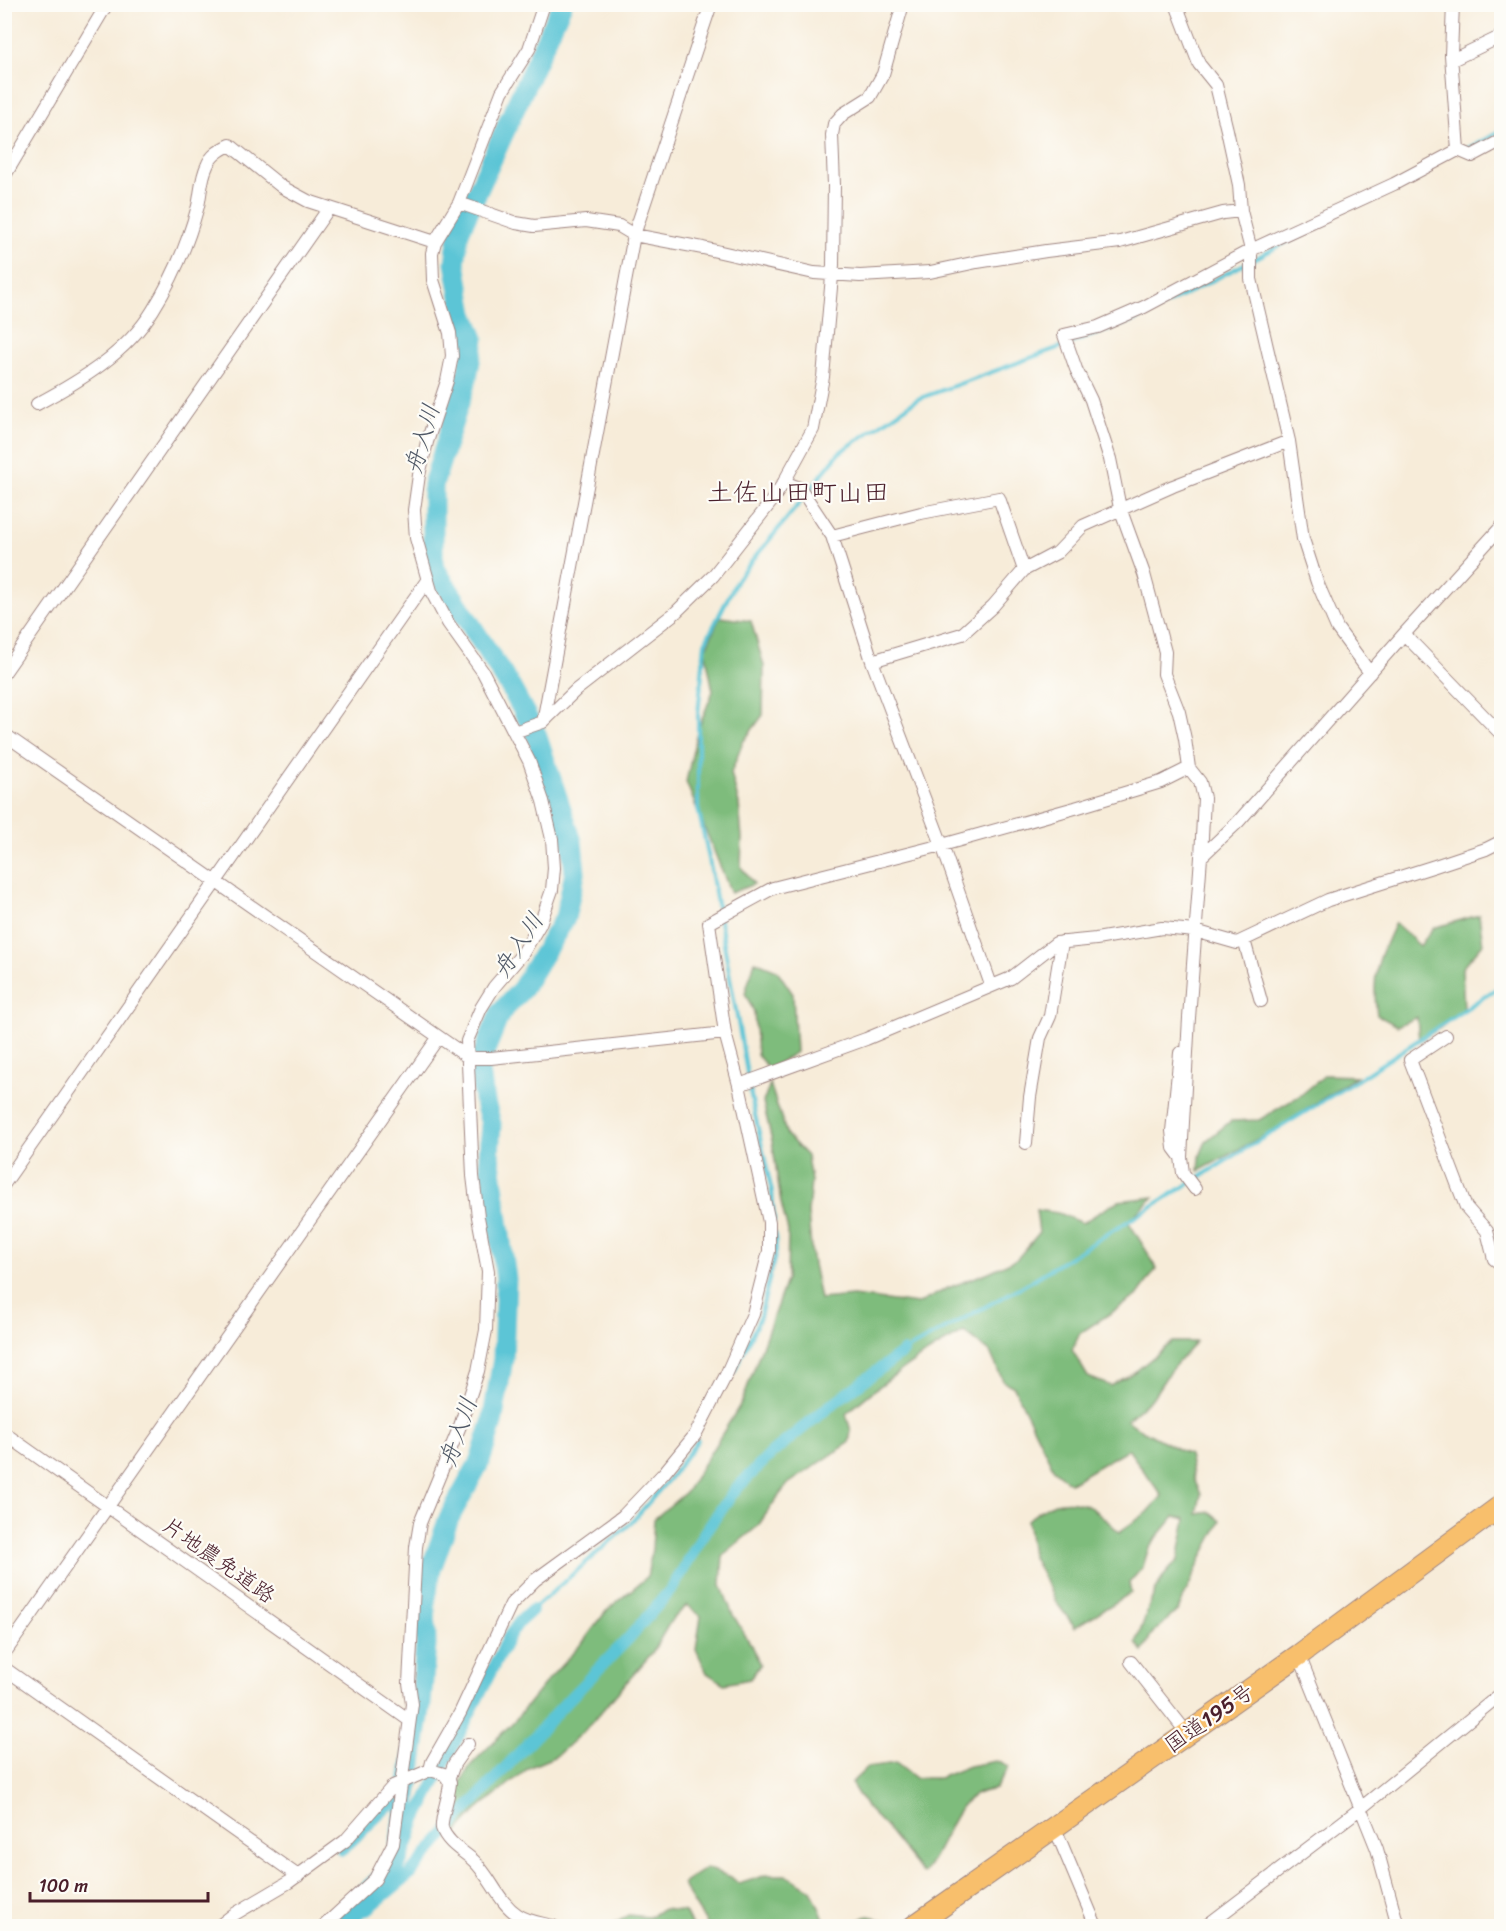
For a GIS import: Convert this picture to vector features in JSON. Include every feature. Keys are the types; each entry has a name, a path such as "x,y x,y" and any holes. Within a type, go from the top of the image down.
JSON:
{"highway":[{"name":"国道195号","path":"914,1926 1299,1655 1502,1505"}],"street":[{"path":"4,177 107,4"},
{"path":"324,1926 375,1879 393,1844 407,1779 409,1720 412,1704 409,1683 416,1547 420,1523 460,1426 478,1371 486,1330 488,1271 473,1176 467,1041 481,1008 494,987 523,953 540,924 552,890 554,868 552,839 543,801 529,761 483,672 448,623 431,591 416,538 414,510 421,464 447,381 452,356 450,333 433,280 432,254 435,242 468,206 502,92 529,49 544,4"},
{"path":"543,722 634,235 711,4"},
{"path":"514,732 543,722 576,690 675,613 705,583 771,501 813,429 823,377 832,274 834,185 832,135 834,124 843,114 870,97 883,74 903,4"},
{"path":"1176,4 1199,64 1216,86 1251,250 1251,279 1289,441 1303,539 1317,582 1338,628 1370,673"},
{"path":"1453,4 1452,60 1458,150"},
{"path":"1452,60 1502,36"},
{"path":"1458,150 1472,156 1502,140"},
{"path":"37,404 72,386 125,345 152,312 183,253 198,205 206,166 215,153 230,145 282,187 308,201 435,242"},
{"path":"1195,1189 1183,1173 1181,1157 1204,798 1200,782 1189,768 1179,712 1164,674 1165,652 1144,574 1120,508 1110,459 1064,335 1098,327 1144,307 1251,250 1394,184 1458,150"},
{"path":"468,206 516,224 534,226 586,221 620,226 634,235 814,273 890,276 930,272 1034,252 1120,242 1223,213 1241,211"},
{"path":"4,673 329,208"},
{"path":"872,661 962,634 993,606 1024,570 1058,552 1083,526 1120,508 1289,441"},
{"path":"784,482 800,488 832,536 872,661 942,845 991,986"},
{"path":"832,536 921,513 999,498 1024,570"},
{"path":"1202,857 1238,822 1502,526"},
{"path":"4,1184 428,579"},
{"path":"1404,634 1502,735"},
{"path":"4,734 469,1058 490,1058 725,1033"},
{"path":"553,1926 529,1921 514,1913 499,1896 481,1869 445,1833 443,1816 450,1790 432,1762 460,1713 511,1604 535,1580 623,1516 664,1473 694,1435 726,1375 753,1314 769,1251 770,1222 742,1084 725,1033 709,923 773,888 942,845 1161,782 1189,768"},
{"path":"742,1084 866,1039 1011,978 1056,943 1162,928 1195,931 1237,944 1328,900 1446,863 1502,841"},
{"path":"1244,940 1261,1001"},
{"path":"1026,1143 1030,1097 1040,1038 1050,1016 1062,942"},
{"path":"1446,1036 1410,1060 1466,1207 1487,1231 1494,1259 1502,1264"},
{"path":"4,1654 438,1038"},
{"name":"片地農免道路","path":"4,1433 409,1720"},
{"path":"1299,1655 1377,1849 1398,1926"},
{"path":"1131,1662 1187,1733"},
{"path":"4,1668 298,1876"},
{"path":"1206,1926 1361,1808 1502,1693"},
{"path":"219,1926 298,1876 345,1842 393,1786 407,1779 439,1773 454,1764 468,1744"},
{"path":"1054,1826 1096,1926"}],"green space":[{"path":"720,617 751,621 764,666 763,715 743,742 731,773 739,804 742,838 741,867 754,884 731,893 686,782 697,732 713,691 705,650"},
{"path":"1479,915 1483,944 1462,968 1464,1009 1419,1041 1417,1017 1397,1026 1377,1015 1375,989 1377,967 1395,923 1420,946 1433,928"},
{"path":"755,961 777,970 793,994 796,1052 769,1069 757,1055 754,1012 745,993"},
{"path":"1325,1075 1357,1076 1280,1127 1199,1171 1200,1156 1206,1141 1231,1121 1259,1120 1301,1095"},
{"path":"770,1084 787,1135 807,1156 811,1181 808,1213 812,1259 820,1299 853,1296 918,1304 948,1288 1017,1259 1039,1233 1036,1210 1058,1213 1082,1223 1118,1201 1154,1197 1128,1221 1157,1268 1137,1296 1080,1333 1072,1350 1088,1377 1111,1386 1136,1371 1172,1342 1196,1342 1170,1371 1153,1397 1127,1420 1189,1455 1194,1479 1201,1494 1197,1514 1210,1512 1221,1521 1178,1610 1151,1635 1143,1652 1136,1643 1152,1598 1162,1578 1178,1560 1186,1519 1175,1516 1149,1547 1143,1567 1129,1583 1131,1593 1075,1627 1056,1602 1032,1555 1027,1520 1051,1504 1065,1501 1075,1502 1091,1508 1119,1532 1148,1512 1162,1496 1128,1449 1070,1483 1054,1470 1014,1387 1003,1381 990,1352 964,1332 902,1369 846,1414 851,1431 849,1443 788,1484 758,1526 723,1555 721,1585 733,1615 760,1665 750,1679 724,1684 707,1673 696,1649 701,1616 687,1605 670,1622 652,1653 587,1728 556,1756 530,1767 479,1808 454,1836 446,1820 457,1789 470,1766 516,1719 583,1642 607,1610 647,1577 654,1519 686,1492 742,1402 787,1278 788,1231 763,1102"},
{"path":"996,1761 1009,1767 995,1789 973,1796 959,1810 923,1874 885,1826 866,1807 851,1783 868,1767 896,1763 915,1778 939,1778 969,1766"},
{"path":"706,1868 731,1877 739,1884 767,1875 786,1875 811,1890 825,1921 840,1926 708,1926 682,1884"},
{"path":"664,1909 685,1912 692,1926 612,1926 628,1915 648,1917"},
{"path":"869,1915 891,1925 849,1926"}],"waterway":[{"name":"舟入川","path":"335,1926 355,1911 358,1900 383,1878 398,1857 421,1703 426,1645 425,1602 431,1569 449,1518 480,1461 492,1423 503,1359 506,1279 489,1155 491,1124 484,1099 479,1065 500,1013 522,989 565,918 575,873 572,842 536,734 511,688 433,566 433,485 467,377 474,339 464,314 455,263 459,232 562,4"},
{"path":"1466,149 1492,136 1502,128"},
{"path":"807,493 839,453 918,399 1140,318 1318,226"},
{"path":"774,1221 772,1192 752,1101 698,808 698,714 705,643 738,578 803,499"},
{"path":"903,1352 1023,1286 1365,1075 1502,985"},
{"path":"734,1372 760,1317 776,1251 775,1234"},
{"path":"355,1911 367,1910 410,1874 570,1698 628,1639 673,1587 705,1532 734,1491 772,1453 831,1405 903,1352"},
{"path":"532,1610 630,1524 670,1478 698,1440"},
{"path":"367,1900 398,1871 416,1820 509,1636 532,1610"},
{"path":"342,1850 409,1786"}],"district":[{"name":"土佐山田町山田","path":"798,492"}]}
